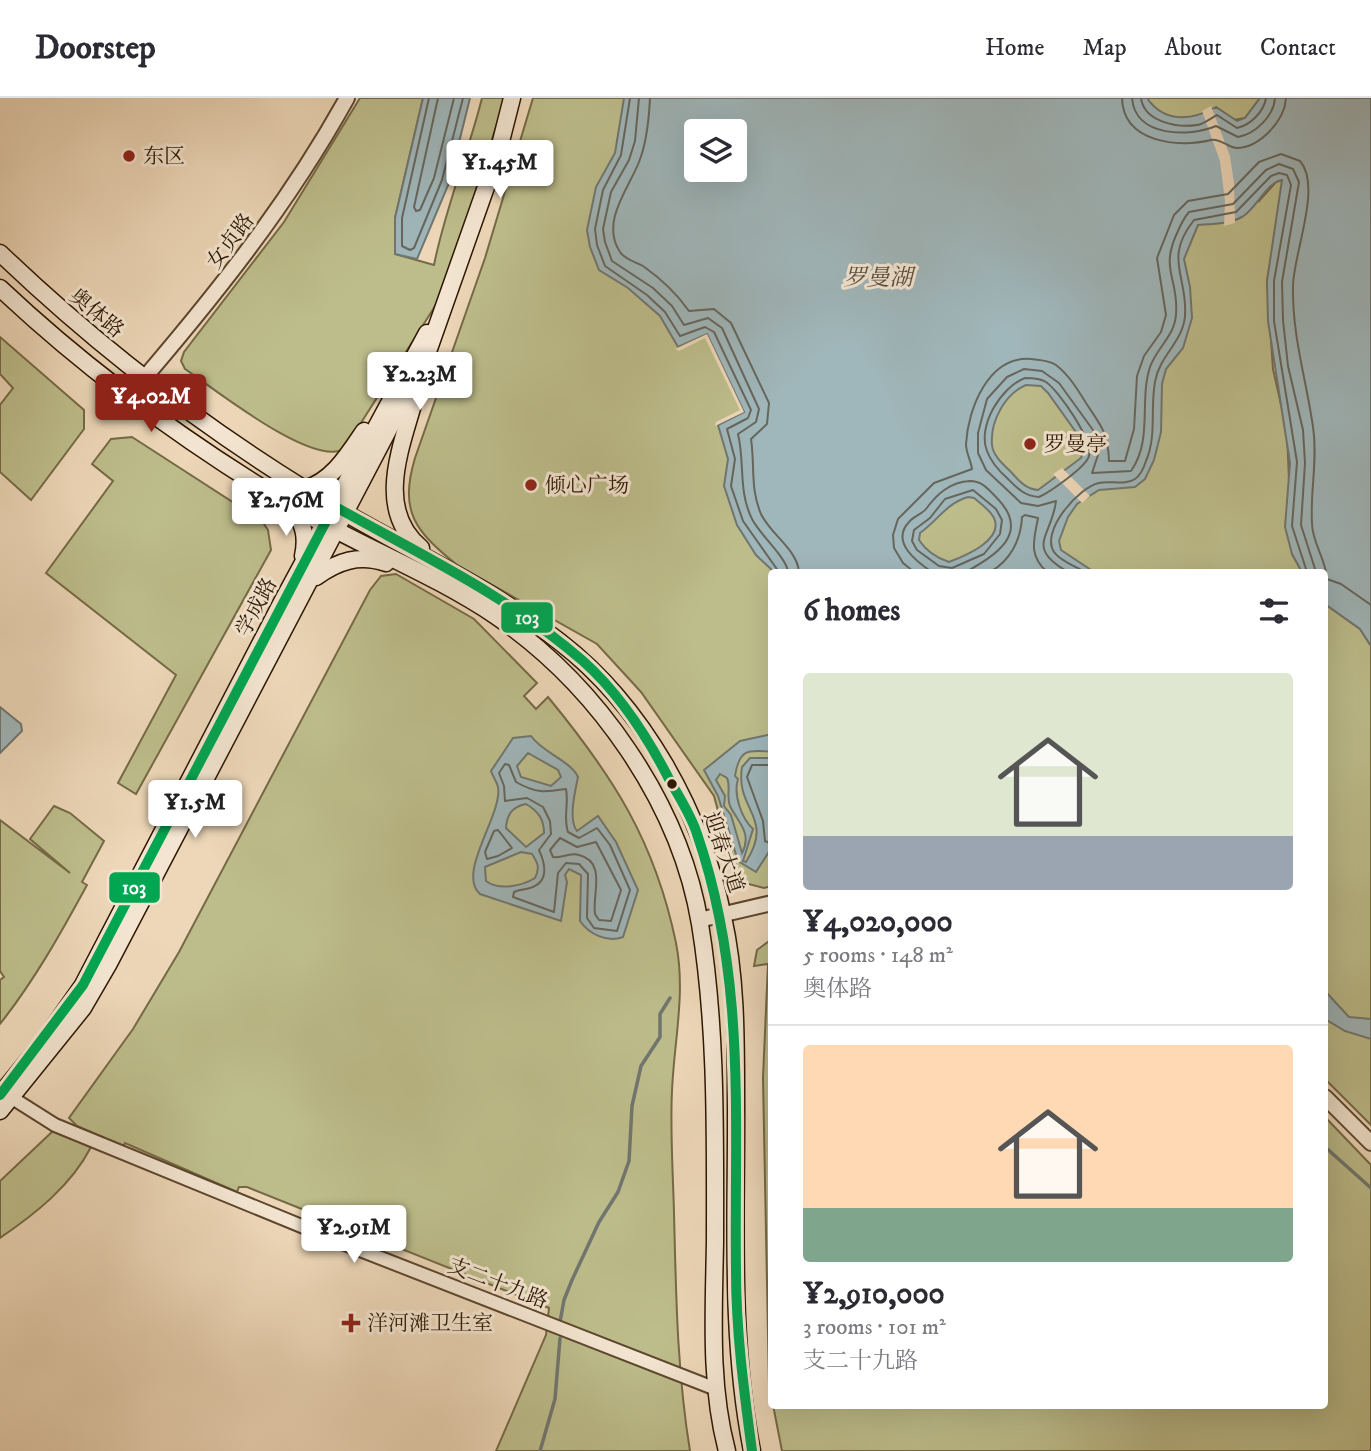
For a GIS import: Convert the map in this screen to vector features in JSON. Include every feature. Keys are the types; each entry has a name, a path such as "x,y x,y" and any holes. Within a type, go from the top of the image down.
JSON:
{"main road":[{"name":"学成路","path":"4,1094 83,1008 314,578 331,528 421,355 449,291 498,153 512,98"},
{"name":"奥体路","path":"0,253 55,305 143,379 304,489 340,510"},
{"path":"0,288 128,397 289,504 331,528"},
{"path":"304,489 315,486 330,475 348,455 421,355"},
{"path":"421,355 393,491 397,519 410,539 446,578"},
{"path":"289,504 303,523 306,542 301,567"},
{"name":"迎春大道","path":"340,510 446,578 557,639 594,671 640,728 678,789 696,829 723,915 736,1018 738,1350 752,1451"},
{"name":"学成路","path":"0,1111 4,1094 83,985 301,567 331,528"},
{"name":"迎春大道","path":"331,528 446,578 498,618 580,692 633,758 674,837 699,920 711,1017 716,1389 727,1451"},
{"path":"314,578 332,565 352,558 374,559 446,578"},
{"path":"674,837 696,829"},
{"path":"711,1017 736,1018"}],"street":[{"name":"女贞路","path":"128,397 258,240 288,197 347,98"},
{"path":"699,920 768,904"},
{"name":"支二十九路","path":"4,1094 55,1125 355,1248 716,1389"},
{"path":"1328,1100 1371,1143"}],"green space":[{"path":"360,98 423,98 395,218 395,254 434,265 482,98 505,98 444,292 345,448 331,452 312,448 265,424 185,369 181,361 184,352 284,222"},
{"path":"533,98 1260,98 1245,118 1233,120 1259,201 1276,182 1282,180 1284,184 1267,281 1273,369 1287,431 1292,554 1300,569 768,569 768,887 737,881 714,796 641,692 597,644 457,565 430,542 414,519 410,507 410,477 485,258"},
{"path":"0,337 84,410 84,429 31,500 0,472 0,405 13,388 0,374"},
{"path":"132,437 262,521 268,530 271,550 136,794 118,783 176,675 46,573 113,481 92,464 111,439"},
{"path":"396,574 474,619 537,683 524,696 536,709 548,697 592,754 628,811 656,873 667,906 679,962 671,1137 678,1332 690,1451 496,1451 546,1335 549,1308 247,1187 239,1187 237,1192 125,1143 123,1146 77,1126 69,1118 133,1029 179,952 370,590 381,576"},
{"path":"1328,606 1360,629 1371,646 1371,1125 1328,1082"},
{"path":"54,806 70,813 104,841 82,882 87,885 67,921 36,974 0,1024 0,980 4,977 0,971 0,820 70,873 30,839"},
{"path":"768,942 768,964 754,966 757,950"},
{"path":"768,964 768,1334 763,1078"},
{"path":"1328,1120 1371,1165 1371,1451 782,1451 774,1409 1328,1409"},
{"path":"53,1131 91,1147 63,1187 0,1238 0,1181"}],"water":[{"path":"423,98 470,98 449,183 417,259 395,254 395,218"},
{"name":"罗曼湖","path":"624,98 1147,98 1161,112 1170,116 1188,117 1216,107 1237,121 1245,118 1260,98 1371,98 1371,646 1360,629 1328,606 1328,569 1300,569 1292,554 1285,527 1290,463 1268,321 1267,281 1282,180 1266,190 1242,217 1198,225 1184,259 1190,287 1192,318 1183,348 1166,369 1162,384 1161,432 1154,460 1145,479 1135,487 1099,490 1077,504 1068,517 1059,541 1061,550 1090,569 771,569 756,555 737,525 724,486 728,459 718,425 744,412 707,334 678,347 660,316 628,288 599,270 587,230 596,187 615,153","holes":["1026,385 1041,386 1078,435 1083,451 1081,458 1038,490 1026,486 997,457 992,436 996,418 1005,402","968,497 974,498 994,518 996,526 988,540 964,556 949,562 925,548 919,540 920,533 948,508"]},
{"path":"0,707 21,724 22,731 0,753"},
{"path":"768,735 768,752 746,753 739,761 735,776 738,779 740,806 753,829 743,861 746,862 757,834 756,823 741,782 742,767 750,758 768,758 768,853 756,872 738,861 718,796 704,770 740,741","holes":["720,774 727,778 730,806 745,833 742,853 731,815 724,806 725,796 716,780"]},
{"path":"531,736 574,771 578,777 574,798 574,826 577,831 598,816 616,842 638,890 623,937 611,939 599,936 588,930 580,921 581,875 569,869 565,875 567,882 561,921 480,894 474,884 476,858 498,798 498,787 491,771 513,738","holes":["528,753 558,770 561,777 551,786 521,777 517,766","526,804 537,813 544,828 544,833 526,847 506,828 511,812","521,852 532,854 538,868 535,878 530,881 504,887 486,881 485,867"]},
{"path":"1328,994 1349,1017 1371,1019 1371,1039 1345,1031 1328,1021"}],"pier":[{"path":"1211,106 1230,156 1234,183 1235,223 1224,226 1225,201 1220,161 1202,111"},
{"path":"707,334 744,412 715,426 716,422 740,410 705,338 679,351 675,349"},
{"path":"1062,468 1090,496 1082,503 1053,474"}],"waterway":[{"path":"560,1322 564,1300 572,1280 599,1222 618,1192 629,1161 632,1106 641,1066 660,1037 660,1014 670,998"},
{"path":"1328,1150 1371,1188"},
{"path":"540,1451 555,1399 560,1338"}],"transit line":[{"name":"103","path":"0,1095 83,985 334,506 494,596 525,616 583,661 609,687 632,716 692,820 713,888 731,996 736,1105 737,1316 752,1451"}],"place":[{"name":"东区","path":"129,156"},
{"name":"罗曼亭","path":"1030,444"},
{"name":"倾心广场","path":"531,485"},
{"name":"洋河滩卫生室","path":"351,1323"}]}
